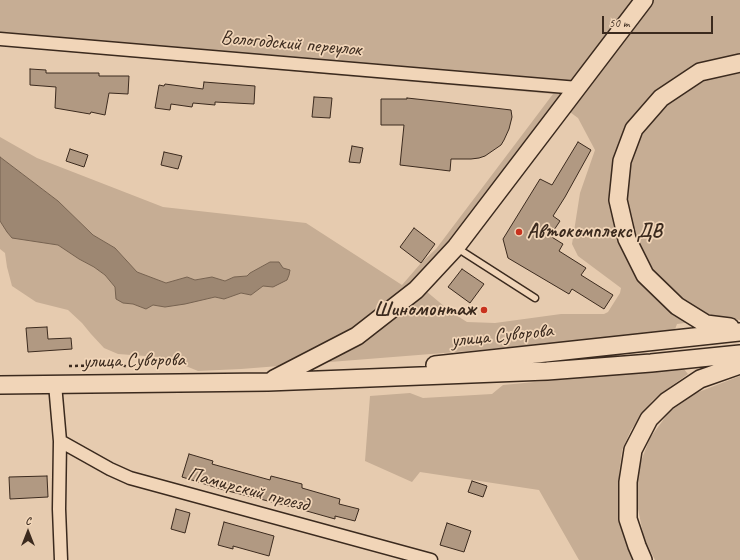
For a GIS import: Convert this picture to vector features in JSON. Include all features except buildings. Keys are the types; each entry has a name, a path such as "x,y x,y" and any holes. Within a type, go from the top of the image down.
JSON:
{"main road":[{"path":"268,382 357,336 416,290 456,247 644,0"},
{"path":"740,63 700,72 661,98 634,129 622,161 618,200 627,240 645,275 677,306 706,324 740,328"},
{"name":"улица Суворова","path":"268,382 740,332"},
{"name":"улица Суворова","path":"0,385 268,382 547,370 651,363 740,354"},
{"path":"643,560 628,518 628,482 632,450 649,419 667,401 700,379 740,365"}],"street":[{"name":"Вологодский переулок","path":"0,39 578,88"},
{"path":"55,384 60,441 59,509 61,560"},
{"name":"Памирский проезд","path":"60,441 110,469 130,478 431,560"}],"lane":[{"path":"456,247 535,298"}],"shaded area":[{"path":"0,0 740,0 740,320 723,318 677,324 674,332 469,351 241,369 198,371 159,357 118,354 104,348 82,323 68,310 36,302 12,286 5,253 0,249 0,221 12,237 58,245 105,275 115,287 123,303 133,304 146,309 153,305 165,307 215,297 224,299 241,293 251,295 263,286 273,287 283,268 270,262 247,276 234,277 225,281 212,277 195,280 187,277 166,283 137,272 115,248 93,235 58,201 0,157 0,137 37,158 163,207 306,223 402,285 421,263 436,249 553,94 0,46","holes":["563,107 578,118 595,150 580,193 572,244 578,256 621,288 620,293 608,312 604,314 561,314 495,323 467,322 451,312 420,286"]},
{"path":"0,157 58,201 93,235 115,248 137,272 166,283 187,277 195,280 212,277 225,281 234,277 247,276 270,262 279,262 283,268 290,270 287,280 273,287 263,286 251,295 241,293 224,299 215,297 165,307 153,305 146,309 133,304 123,303 116,299 115,287 105,275 58,245 12,238 0,221"},
{"path":"683,368 688,374 652,401 631,430 622,450 619,474 620,502 636,560 579,560 539,490 420,472 412,482 365,461 370,396 410,393 423,398 492,394 503,385"},
{"path":"740,376 740,560 655,560 644,538 637,504 638,469 650,438 669,412 696,393"}],"place":[{"name":"Автокомплекс ДВ","path":"519,232"},
{"name":"Шиномонтаж","path":"484,310"}]}
